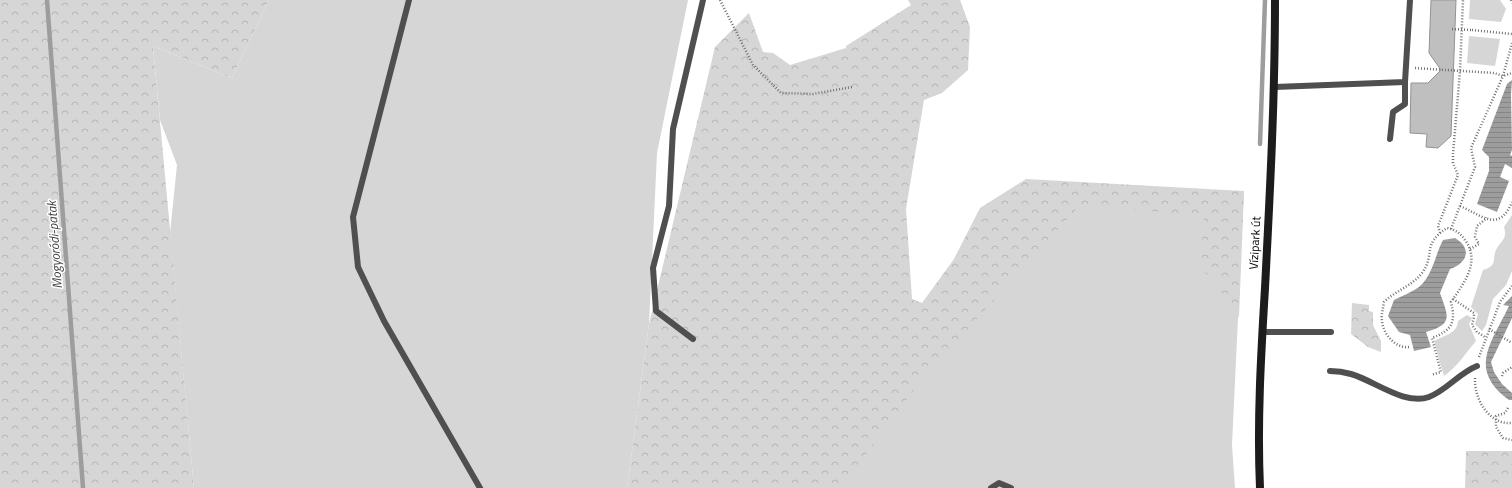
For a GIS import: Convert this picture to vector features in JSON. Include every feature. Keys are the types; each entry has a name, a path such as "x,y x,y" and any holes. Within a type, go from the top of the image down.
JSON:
{"street":[{"name":"Vízipark út","path":"1260,488 1258,454 1262,332 1275,87 1275,0"}],"lane":[{"path":"410,0 353,217 358,267 384,322 480,488"},
{"path":"694,339 656,311 653,268 669,206 673,128 703,0"},
{"path":"1390,139 1393,112 1404,104 1410,0"},
{"path":"1275,87 1405,82"},
{"path":"1262,332 1331,332"},
{"path":"1330,371 1352,374 1387,390 1419,400 1429,397 1441,390 1469,369 1477,366"},
{"path":"991,488 998,483 1011,488"}],"path":[{"path":"720,0 753,65 781,93 812,94 852,87"},
{"path":"1440,233 1438,226 1458,176 1453,163 1453,154 1460,71 1463,0"},
{"path":"1452,28 1512,34"},
{"path":"1451,229 1475,167 1470,148 1503,76 1512,43"},
{"path":"1406,68 1494,73 1503,76 1512,73"},
{"path":"1460,206 1488,218 1499,220 1503,217 1512,202"},
{"path":"1470,249 1479,244 1475,237 1476,226 1488,218"},
{"path":"1409,347 1398,346 1386,333 1382,323 1384,302 1422,273 1427,263 1430,247 1434,239 1447,228 1451,229 1461,234 1470,249 1472,265 1468,276 1451,302 1454,317 1452,323 1448,330 1432,338 1441,372 1432,374"},
{"path":"1512,286 1500,302 1486,337 1477,366 1476,390 1486,412 1496,421 1505,424 1512,423"},
{"path":"1453,299 1474,313 1472,325 1477,332 1486,337"},
{"path":"1489,329 1512,343"},
{"path":"1502,376 1503,373 1512,367"},
{"path":"1508,408 1505,413 1496,416 1496,421 1499,433 1503,438 1512,440"}],"green space":[{"path":"0,0 269,0 232,78 153,46 194,488 0,488"},
{"path":"269,0 688,0 657,153 649,324 627,488 194,488 170,233 177,165 160,120 153,46 232,78"},
{"path":"908,0 960,0 970,27 968,70 942,93 924,100 906,209 912,299 922,303 954,259 980,208 1026,179 1244,191 1239,317 1229,313 1217,280 1200,270 1204,215 1079,206 919,383 862,460 837,488 627,488 649,324 715,47 749,13 763,52 773,53 790,65 846,48 846,46 911,5"},
{"path":"1470,0 1500,0 1506,9 1501,22 1469,19"},
{"path":"1469,36 1500,39 1495,66 1467,63"},
{"path":"1030,190 1244,191 1232,445 1235,488 798,488"},
{"path":"1512,215 1512,271 1506,285 1493,299 1486,325 1482,331 1475,324 1478,314 1471,307 1483,270 1493,264 1496,250 1505,235 1504,227"},
{"path":"1352,303 1369,305 1369,311 1373,312 1373,325 1381,341 1381,352 1368,347 1351,334"},
{"path":"1467,315 1472,318 1469,324 1476,341 1458,364 1444,376 1434,341 1453,331 1458,321"},
{"path":"1466,451 1512,451 1512,488 1465,488"}],"shaded area":[{"path":"1512,80 1512,150 1510,155 1512,156 1512,168 1505,164 1500,177 1509,181 1497,212 1477,204 1489,171 1489,157 1482,150 1507,84"},
{"path":"1455,238 1464,246 1466,255 1461,263 1450,269 1440,293 1446,313 1445,322 1441,326 1426,332 1431,347 1414,351 1410,335 1399,332 1388,316 1394,300 1419,287 1428,277 1443,240"},
{"path":"1512,296 1512,318 1491,362 1494,372 1502,384 1512,393 1512,400 1509,400 1496,389 1489,377 1486,366 1490,343 1509,306 1503,305"}],"building":[{"path":"1431,0 1456,0 1451,136 1438,148 1426,147 1427,134 1410,133 1411,83 1428,83 1441,70 1429,53"}],"waterway":[{"name":"Mogyoródi-patak","path":"47,0 83,488"},
{"path":"1260,144 1265,0"}]}
